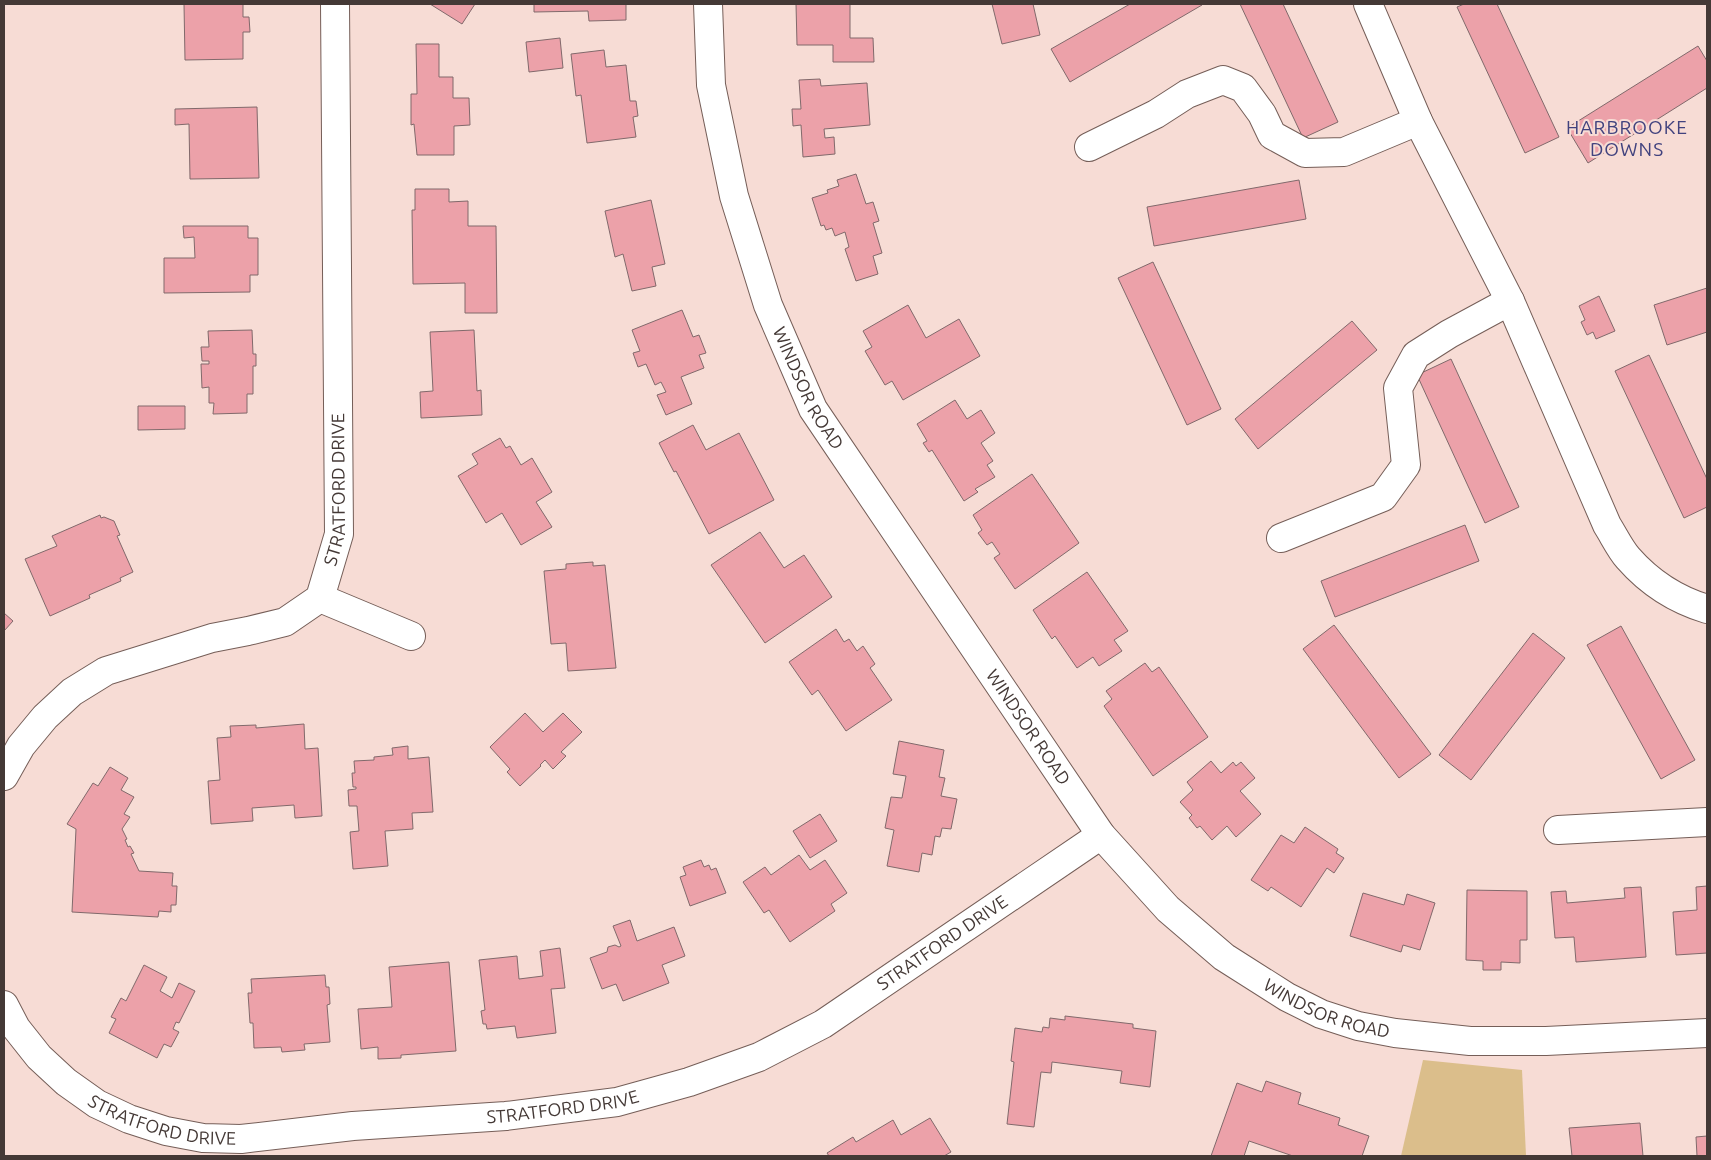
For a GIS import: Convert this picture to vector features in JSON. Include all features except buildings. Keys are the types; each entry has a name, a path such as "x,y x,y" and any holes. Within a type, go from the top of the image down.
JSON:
{"street":[{"name":"STRATFORD DRIVE","path":"320,598 339,534 335,4"},
{"name":"WINDSOR ROAD","path":"708,4 711,85 734,196 768,305 813,409 1102,835 1168,909 1224,957 1287,997 1321,1014 1358,1026 1395,1033 1470,1041 1546,1041 1707,1033"},
{"path":"1368,4 1418,121 1510,301 1612,534 1628,558 1656,585 1691,604 1707,609"},
{"path":"1089,147 1156,114 1187,94 1223,80 1243,88 1262,114 1272,135 1305,154 1344,152 1418,121"},
{"path":"1281,538 1384,497 1406,465 1398,388 1416,355 1448,334 1510,301"},
{"path":"4,776 21,746 45,717 72,692 106,671 212,638 285,622 320,598 411,636"},
{"path":"1558,830 1707,822"},
{"name":"STRATFORD DRIVE","path":"4,1005 16,1028 39,1057 66,1082 97,1104 166,1131 203,1138 240,1139 353,1126 506,1116 617,1102 689,1082 759,1057 822,1024 1102,835"}],"shaded area":[{"path":"1423,1060 1522,1070 1526,1156 1401,1156"}],"district":[{"name":"HARBROOKE DOWNS","path":"1627,138"}]}
